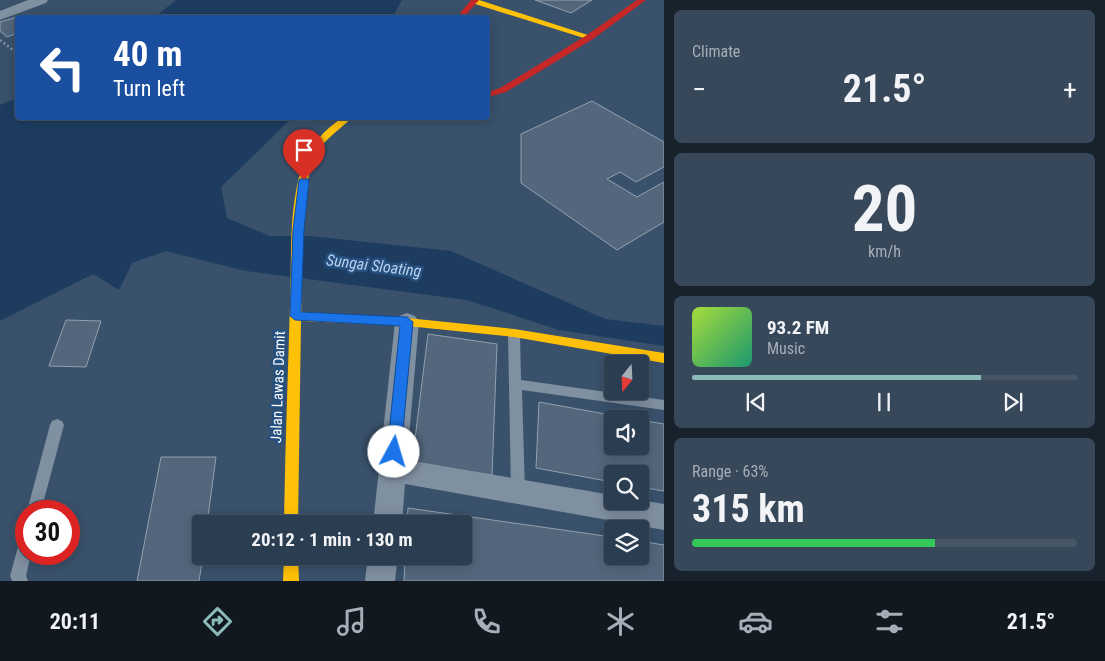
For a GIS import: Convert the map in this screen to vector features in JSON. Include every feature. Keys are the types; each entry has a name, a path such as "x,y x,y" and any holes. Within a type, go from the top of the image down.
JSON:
{"street":[{"path":"0,16 41,0"},
{"path":"490,93 503,90 590,37 642,0"},
{"path":"462,15 475,1 590,37"},
{"name":"Jalan Lawas Damit","path":"291,515 291,442 296,282 304,180 313,152 337,124 344,120"},
{"path":"295,316 407,322 514,333 664,358"},
{"path":"387,515 407,322"},
{"path":"392,470 664,517"},
{"path":"291,565 292,581"},
{"path":"380,581 382,565"}],"lane":[{"path":"514,333 518,492"},
{"path":"515,384 664,405"},
{"path":"37,500 56,425"},
{"path":"20,581 18,576 21,565"}],"path":[{"path":"0,40 15,52"}],"water":[{"path":"176,0 402,0 394,15 157,15"},
{"name":"Sungai Sloating","path":"15,99 15,120 290,120 221,187 227,218 270,236 310,236 451,251 605,319 664,326 664,346 559,330 467,300 246,271 166,251 132,263 119,290 93,274 0,321 0,105"}],"building":[{"path":"535,0 592,0 571,13"},
{"path":"15,18 15,34 7,37 0,31 0,22"},
{"path":"592,101 664,142 664,167 636,182 620,172 607,179 637,197 664,182 664,222 617,250 521,183 521,134"},
{"path":"66,320 101,321 86,367 49,366"},
{"path":"428,334 497,344 492,475 412,463"},
{"path":"539,402 604,414 604,455 649,455 649,422 664,424 664,491 649,488 649,465 604,465 604,481 536,468"},
{"path":"161,457 216,457 208,515 192,515 192,565 202,565 199,581 137,581"},
{"path":"408,508 457,515 408,515"},
{"path":"472,517 604,536 604,565 649,565 649,542 664,545 664,581 404,581 405,565 472,565"}],"traffic: slow":[{"path":"475,1 590,37"},
{"path":"291,515 296,252 300,200 310,159 328,133 344,120"},
{"path":"295,316 407,322 514,333 664,358"},
{"path":"291,565 291,581"}],"traffic: jam":[{"path":"462,15 475,0"},
{"path":"490,94 503,90 590,37 642,0"}],"route":[{"path":"304,180 299,230 295,316 407,322 394,452"}]}
